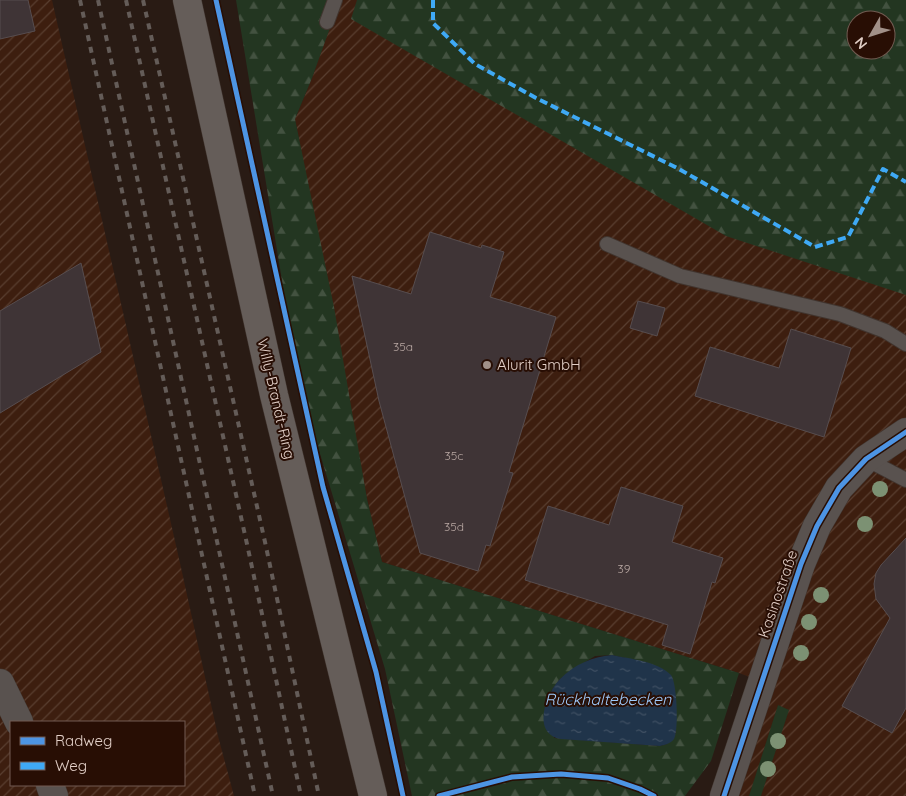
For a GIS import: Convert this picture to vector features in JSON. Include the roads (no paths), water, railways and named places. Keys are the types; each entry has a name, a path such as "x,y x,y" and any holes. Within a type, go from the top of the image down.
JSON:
{"main road":[{"name":"Willy-Brandt-Ring","path":"187,0 274,394 373,796"}],"street":[{"name":"Kasinostraße","path":"724,796 801,564 817,526 839,488 866,459 906,432"},
{"path":"0,683 19,721"}],"lane":[{"path":"327,22 335,0"},
{"path":"607,244 680,276 840,314 885,331 906,344"},
{"path":"866,459 906,480"}],"water":[{"name":"Rückhaltebecken","path":"612,655 651,664 671,675 675,687 677,717 676,734 671,742 660,746 561,739 552,736 546,729 544,712 546,703 560,679 584,662"}],"railway":[{"path":"80,0 255,796"},
{"path":"98,0 273,796"},
{"path":"126,0 301,796"},
{"path":"143,0 265,542 319,796"}],"place":[{"name":"Alurit GmbH","path":"487,365"}]}
